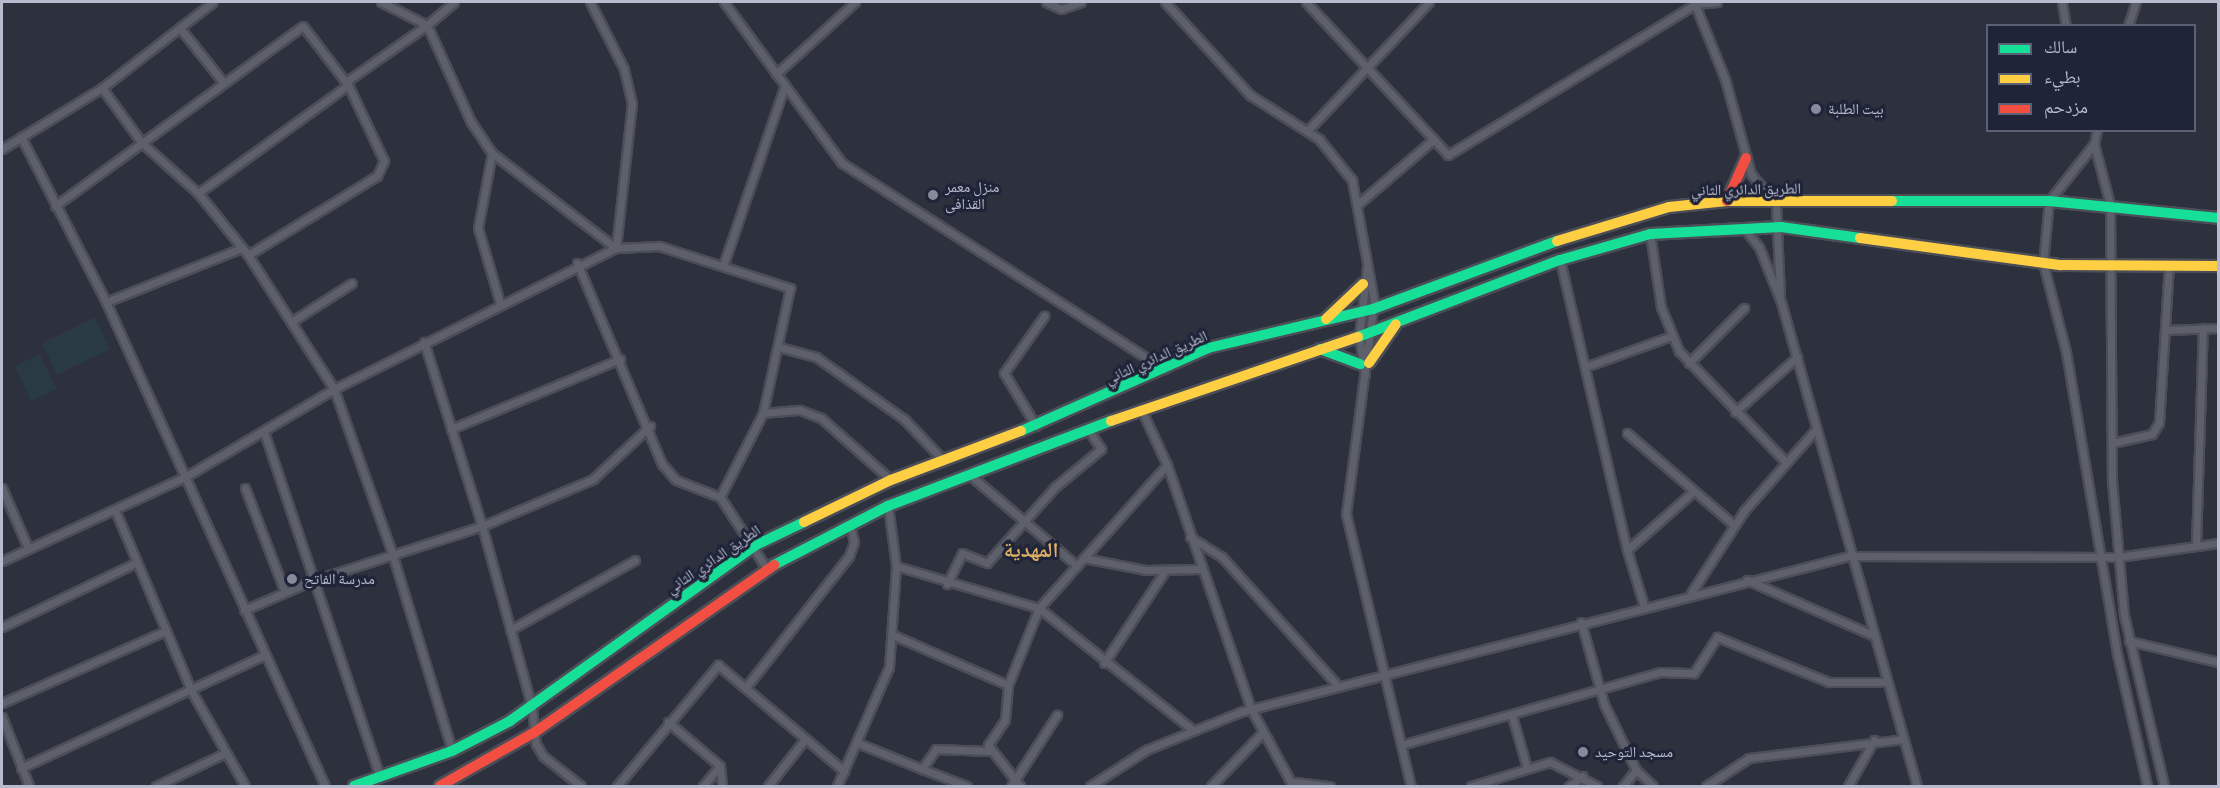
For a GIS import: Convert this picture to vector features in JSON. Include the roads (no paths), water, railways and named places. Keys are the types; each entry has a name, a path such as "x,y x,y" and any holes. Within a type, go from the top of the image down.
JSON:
{"main road":[{"path":"1726,201 1746,158"},
{"name":"الطريق الدائري الثاني","path":"354,786 452,751 532,708 754,546 891,480 1036,426 1208,348 1373,309 1610,222 1669,207 1726,201 1776,204 2049,201 2110,204"},
{"path":"2110,204 2218,218"},
{"path":"440,786 536,732 767,569 888,506 1141,409 1396,324 1560,260 1650,234 1781,227 2043,263 2107,267 2218,266"},
{"path":"1323,322 1363,284"},
{"path":"1320,349 1365,367 1396,324"}],"street":[{"path":"2,148 102,88 213,2"},
{"path":"381,2 427,25 471,122 492,153 616,248"},
{"path":"198,193 427,25 454,2"},
{"path":"590,2 624,69 632,104 616,248"},
{"path":"724,2 842,163 1164,369"},
{"path":"776,74 855,2"},
{"path":"1046,2 1061,9 1081,2"},
{"path":"1165,2 1250,95 1308,130 1347,168 1357,205 1373,309 1346,514 1411,786"},
{"path":"1306,2 1367,63 1434,139 1452,154 1695,3 1717,2"},
{"path":"1308,130 1367,63 1429,2"},
{"path":"2062,2 2066,24"},
{"path":"2129,24 2136,2"},
{"path":"1695,3 1725,79 1746,158 1759,190 1776,204 1781,227 1780,302"},
{"path":"55,206 303,26 347,83 384,161 377,176 248,255"},
{"path":"180,28 223,82"},
{"path":"724,263 785,85"},
{"path":"102,88 142,143 198,193 248,255 334,389 392,553 452,751"},
{"path":"2097,132 2094,144 2049,201 2043,263 2060,320 2103,556 2116,648 2147,786"},
{"path":"21,137 106,302 325,786"},
{"path":"1357,205 1434,139"},
{"path":"2094,144 2110,204 2107,267 2118,557 2129,641 2164,786"},
{"path":"492,153 478,228 500,303"},
{"path":"1744,228 1759,247 1780,302 1797,357 1849,556 1917,786"},
{"path":"1650,234 1671,336 1689,363 1785,461"},
{"path":"2,561 185,477 334,389 578,262 616,248 659,246 724,263 790,288 780,347 763,413 720,496"},
{"path":"106,302 242,248"},
{"path":"1560,260 1627,550 1644,606"},
{"path":"578,262 671,476 720,496 767,569"},
{"path":"2112,443 2152,434 2159,423 2169,266"},
{"path":"1365,367 1359,336 1363,284 1367,268"},
{"path":"291,322 352,283"},
{"path":"1689,363 1744,308"},
{"path":"1036,426 1004,369 1044,316"},
{"path":"2196,546 2203,328"},
{"path":"2166,330 2218,328"},
{"path":"1585,367 1671,336"},
{"path":"424,342 482,526 543,756 581,786"},
{"path":"780,347 816,357 904,419 943,460"},
{"path":"1735,412 1797,357"},
{"path":"451,429 620,359"},
{"path":"1141,409 1167,465 1251,709 1294,784 1330,786"},
{"path":"763,413 801,410 821,418 891,480"},
{"path":"244,610 314,580 392,553 482,526 593,479 650,426"},
{"path":"947,584 962,553 987,563 1024,520 1101,449 1088,429"},
{"path":"1690,593 1734,525 1785,461 1816,429"},
{"path":"264,432 380,776"},
{"path":"1627,433 1734,525"},
{"path":"989,751 1005,720 1008,685 1039,608 1167,465"},
{"path":"971,476 1077,566"},
{"path":"2,488 28,548"},
{"path":"245,489 285,592"},
{"path":"1627,550 1694,491"},
{"path":"837,786 860,744 883,688 893,634 896,566 888,506"},
{"path":"115,510 135,563 192,692 223,754 245,786"},
{"path":"746,687 849,556 854,542 850,524"},
{"path":"1190,537 1222,557 1338,686"},
{"path":"1090,786 1146,750 1251,709 1690,593 1849,556 2118,557 2218,543"},
{"path":"1084,558 1165,571 1201,569"},
{"path":"510,630 635,560"},
{"path":"2,627 135,563"},
{"path":"896,566 947,584 1039,608 1104,663 1193,730"},
{"path":"1104,663 1165,571"},
{"path":"1748,580 1872,635"},
{"path":"1581,622 1600,691 1636,770 1653,786"},
{"path":"2,703 165,631"},
{"path":"893,634 1008,685"},
{"path":"1401,745 1512,716 1665,671 1694,673 1717,637 1829,682 1886,682"},
{"path":"2129,641 2218,662"},
{"path":"21,768 192,692 264,655"},
{"path":"617,786 716,665 746,687 805,740 844,771"},
{"path":"989,751 1015,785 1057,715"},
{"path":"1512,716 1527,768"},
{"path":"2,717 30,786"},
{"path":"668,722 720,766 722,786"},
{"path":"1210,786 1263,732"},
{"path":"1706,786 1749,758 1874,740 1903,739"},
{"path":"768,786 805,740"},
{"path":"1848,786 1874,740"},
{"path":"860,744 967,786"},
{"path":"922,770 936,749 989,751"},
{"path":"156,786 223,754"},
{"path":"1471,786 1550,762 1583,776 1597,786"},
{"path":"703,786 720,766"},
{"path":"1623,786 1636,770"},
{"path":"1569,786 1583,776"}],"place":[{"name":"بيت الطلبة","path":"1816,109"},
{"name":"منزل معمر القذافى","path":"933,195"},
{"name":"مدرسة الفاتح","path":"292,579"},
{"name":"مسجد التوحيد","path":"1583,752"}],"district":[{"name":"المهدية","path":"1031,549"}]}
